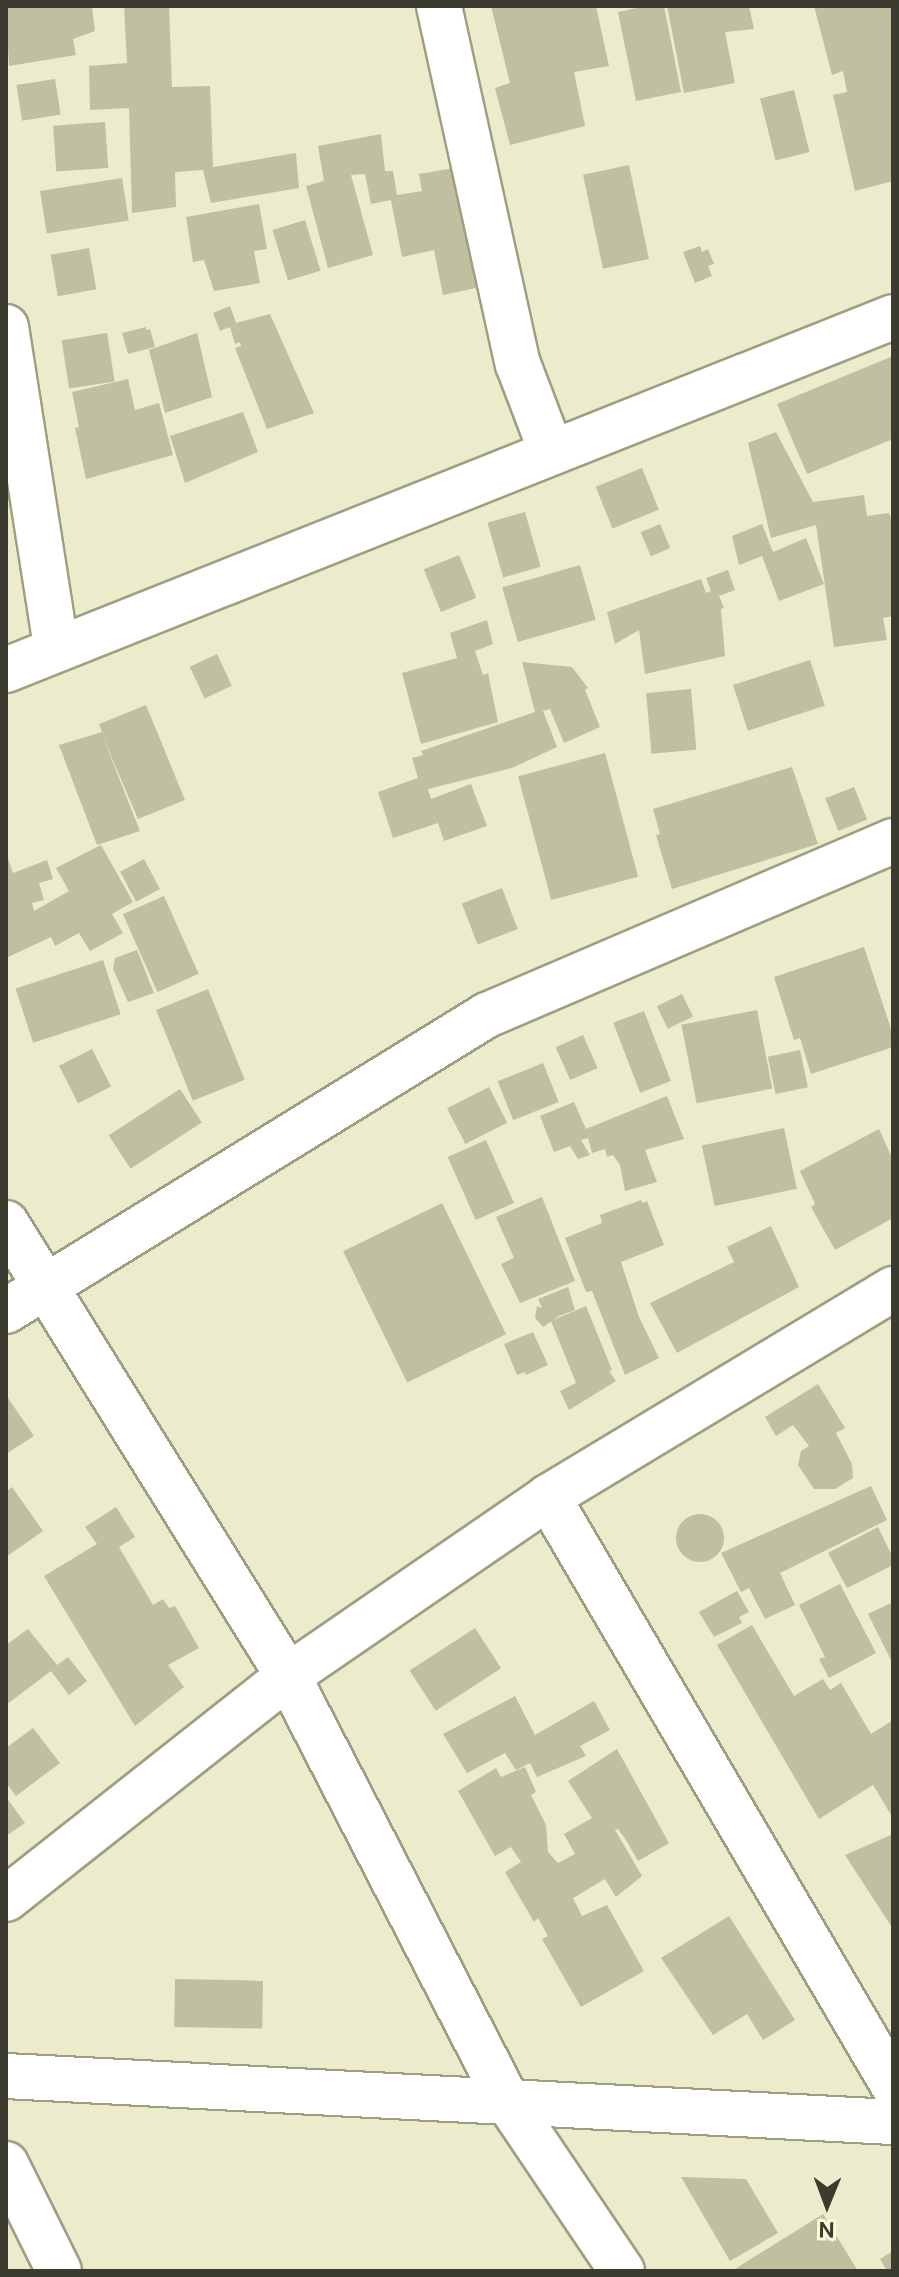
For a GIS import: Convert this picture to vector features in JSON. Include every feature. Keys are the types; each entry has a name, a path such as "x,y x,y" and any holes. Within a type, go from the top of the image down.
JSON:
{"street":[{"path":"439,6 518,364 551,451"},
{"path":"6,670 893,317"},
{"path":"6,327 56,648"},
{"path":"6,1311 487,1015 893,841"},
{"path":"6,1223 288,1676 508,2102 622,2271"},
{"path":"6,1899 288,1676 548,1497 893,1289"},
{"path":"548,1497 893,2085"},
{"path":"6,2076 893,2122"},
{"path":"6,2164 59,2271"}],"building":[{"path":"6,6 92,6 95,31 73,39 76,55 9,66"},
{"path":"124,6 169,6 172,87 210,86 213,167 296,153 299,188 211,203 203,170 175,172 176,207 132,213 129,108 90,110 89,66 127,63"},
{"path":"491,6 596,6 609,66 574,72 585,126 510,145 495,88 510,83"},
{"path":"664,6 681,92 636,101 618,12"},
{"path":"667,6 749,6 754,29 725,32 735,83 684,93"},
{"path":"814,6 893,6 893,181 855,191 833,95 847,92 843,71 832,75"},
{"path":"55,79 61,115 22,121 16,85"},
{"path":"794,90 809,152 776,161 760,98"},
{"path":"105,122 108,168 56,172 53,126"},
{"path":"381,134 385,171 393,171 397,195 422,191 419,174 466,166 490,285 443,295 434,250 402,257 391,200 371,204 365,174 351,175 373,255 328,268 306,186 324,181 318,146"},
{"path":"629,165 649,259 603,269 583,175"},
{"path":"122,178 129,220 47,233 40,191"},
{"path":"259,204 267,249 254,251 260,283 214,291 204,260 193,262 186,217"},
{"path":"305,220 320,271 288,281 272,230"},
{"path":"700,246 702,252 708,249 714,264 708,266 712,276 695,283 683,252"},
{"path":"89,248 96,289 58,296 51,255"},
{"path":"230,306 236,323 270,314 314,413 267,429 235,348 241,346 240,342 235,344 230,327 220,331 213,313"},
{"path":"146,327 146,330 150,329 155,347 128,354 122,333"},
{"path":"107,333 115,381 69,389 62,340"},
{"path":"197,333 212,397 165,413 149,350"},
{"path":"893,356 893,439 807,474 777,404"},
{"path":"128,379 135,410 159,403 173,455 86,479 75,428 79,427 72,392"},
{"path":"243,412 258,452 185,483 170,436"},
{"path":"776,432 813,502 864,495 867,516 889,513 893,523 893,616 883,618 887,640 834,647 816,525 771,538 748,443"},
{"path":"642,468 659,510 612,528 596,487"},
{"path":"525,512 541,567 503,578 488,523"},
{"path":"660,524 670,548 651,556 641,532"},
{"path":"762,524 773,552 806,538 824,584 779,601 762,556 739,565 732,536"},
{"path":"459,555 476,598 441,612 424,569"},
{"path":"580,565 596,620 518,642 502,587"},
{"path":"728,570 735,590 719,596 724,608 721,609 725,656 645,674 639,630 615,644 607,612 701,579 706,593 711,591 706,578"},
{"path":"487,620 493,644 475,651 483,675 488,673 498,722 421,744 402,673 457,658 450,633"},
{"path":"217,654 232,686 205,698 190,667"},
{"path":"810,660 825,706 748,731 733,685"},
{"path":"522,662 572,667 588,688 585,690 600,727 564,743 550,709 543,711 557,747 512,768 428,789 431,799 471,784 487,826 444,841 438,823 393,838 378,792 418,778 412,758 423,755 421,751 535,712"},
{"path":"691,689 696,750 651,754 646,693"},
{"path":"146,705 185,800 138,819 102,735 140,831 97,845 59,745 102,732 99,724"},
{"path":"605,753 638,877 551,900 518,776"},
{"path":"792,767 818,844 672,889 656,835 660,834 653,809"},
{"path":"854,787 867,819 838,831 825,799"},
{"path":"101,845 133,902 112,914 123,933 90,951 79,933 55,946 51,937 6,958 6,853 13,873 47,860 53,879 39,883 44,900 32,903 34,911 69,891 56,868"},
{"path":"144,859 160,889 136,902 120,872"},
{"path":"502,888 518,929 478,944 462,903"},
{"path":"164,896 199,974 157,992 123,914"},
{"path":"864,947 893,1035 893,1047 811,1074 800,1038 794,1040 774,977"},
{"path":"137,950 154,993 128,1002 113,969 115,958"},
{"path":"103,960 121,1014 33,1043 16,988"},
{"path":"208,989 245,1080 193,1101 156,1010"},
{"path":"682,994 693,1016 668,1029 657,1006"},
{"path":"757,1010 772,1089 697,1103 681,1025"},
{"path":"644,1011 671,1081 640,1093 613,1023"},
{"path":"583,1035 598,1068 570,1080 556,1047"},
{"path":"92,1049 111,1086 78,1103 59,1066"},
{"path":"800,1050 808,1087 776,1094 768,1057"},
{"path":"543,1063 559,1102 513,1120 498,1081"},
{"path":"489,1087 507,1123 465,1144 447,1108"},
{"path":"180,1089 202,1123 130,1169 109,1135"},
{"path":"667,1096 684,1139 645,1150 657,1182 625,1191 620,1165 613,1155 607,1157 605,1149 592,1153 588,1138 581,1140 590,1155 578,1159 570,1146 554,1152 540,1116 574,1102 586,1129"},
{"path":"784,1128 797,1189 715,1206 702,1145"},
{"path":"879,1129 893,1160 893,1218 835,1250 811,1207 815,1204 800,1171"},
{"path":"486,1140 514,1203 476,1220 448,1157"},
{"path":"542,1197 575,1281 520,1303 501,1264 514,1258 496,1217"},
{"path":"641,1200 643,1203 647,1201 664,1245 621,1262 639,1317 659,1358 625,1375 592,1291 586,1292 565,1238 602,1223 600,1215"},
{"path":"442,1203 506,1334 407,1382 343,1251"},
{"path":"771,1226 799,1287 677,1353 650,1303 734,1262 727,1247"},
{"path":"568,1287 575,1310 543,1327 535,1318 537,1306 542,1308 538,1299"},
{"path":"586,1306 612,1370 609,1371 616,1381 569,1410 560,1391 576,1383 551,1321"},
{"path":"533,1332 548,1365 526,1375 525,1372 517,1375 504,1344"},
{"path":"818,1384 845,1428 836,1433 852,1464 853,1478 835,1489 814,1489 798,1465 801,1451 809,1446 793,1425 776,1436 765,1417"},
{"path":"6,1395 34,1436 6,1454"},
{"path":"871,1486 887,1520 780,1573 795,1605 765,1619 749,1588 741,1592 721,1553"},
{"path":"12,1487 43,1531 6,1557 6,1492"},
{"path":"116,1507 135,1537 119,1547 153,1605 163,1599 169,1608 175,1606 199,1648 168,1665 184,1687 135,1726 44,1576 97,1544 85,1527"},
{"path":"700,1514 717,1521 724,1538 717,1555 700,1562 683,1555 676,1538 683,1521"},
{"path":"878,1527 893,1558 893,1565 847,1588 828,1553"},
{"path":"840,1584 876,1653 829,1678 819,1659 825,1657 799,1605"},
{"path":"737,1591 749,1612 739,1617 742,1623 714,1637 699,1612"},
{"path":"893,1602 893,1664 868,1614"},
{"path":"752,1625 794,1696 823,1679 830,1690 841,1683 871,1734 893,1720 891,1815 873,1785 819,1819 717,1645"},
{"path":"475,1628 501,1668 436,1711 410,1670"},
{"path":"28,1629 57,1665 68,1657 87,1681 69,1695 51,1671 6,1705 6,1645"},
{"path":"515,1696 535,1735 594,1701 610,1730 580,1746 586,1756 537,1777 530,1763 516,1770 505,1753 467,1773 443,1734"},
{"path":"33,1728 60,1763 16,1796 6,1783 6,1748"},
{"path":"617,1749 669,1843 638,1861 618,1829 615,1830 642,1876 616,1897 605,1879 573,1898 582,1916 607,1905 644,1971 581,2007 542,1939 548,1936 538,1918 534,1922 505,1872 521,1862 511,1847 495,1856 458,1791 496,1768 501,1777 525,1767 536,1792 531,1795 546,1825 548,1852 558,1863 575,1854 564,1834 592,1818 568,1781"},
{"path":"6,1797 25,1823 6,1836"},
{"path":"893,1834 893,1929 845,1855"},
{"path":"729,1916 795,2020 763,2040 747,2014 713,2035 661,1958"},
{"path":"175,1979 263,1981 262,2029 174,2027"},
{"path":"681,2177 746,2179 778,2233 730,2261"},
{"path":"823,2214 858,2271 733,2271 738,2267"},
{"path":"893,2251 893,2271 887,2271 880,2259"}]}
